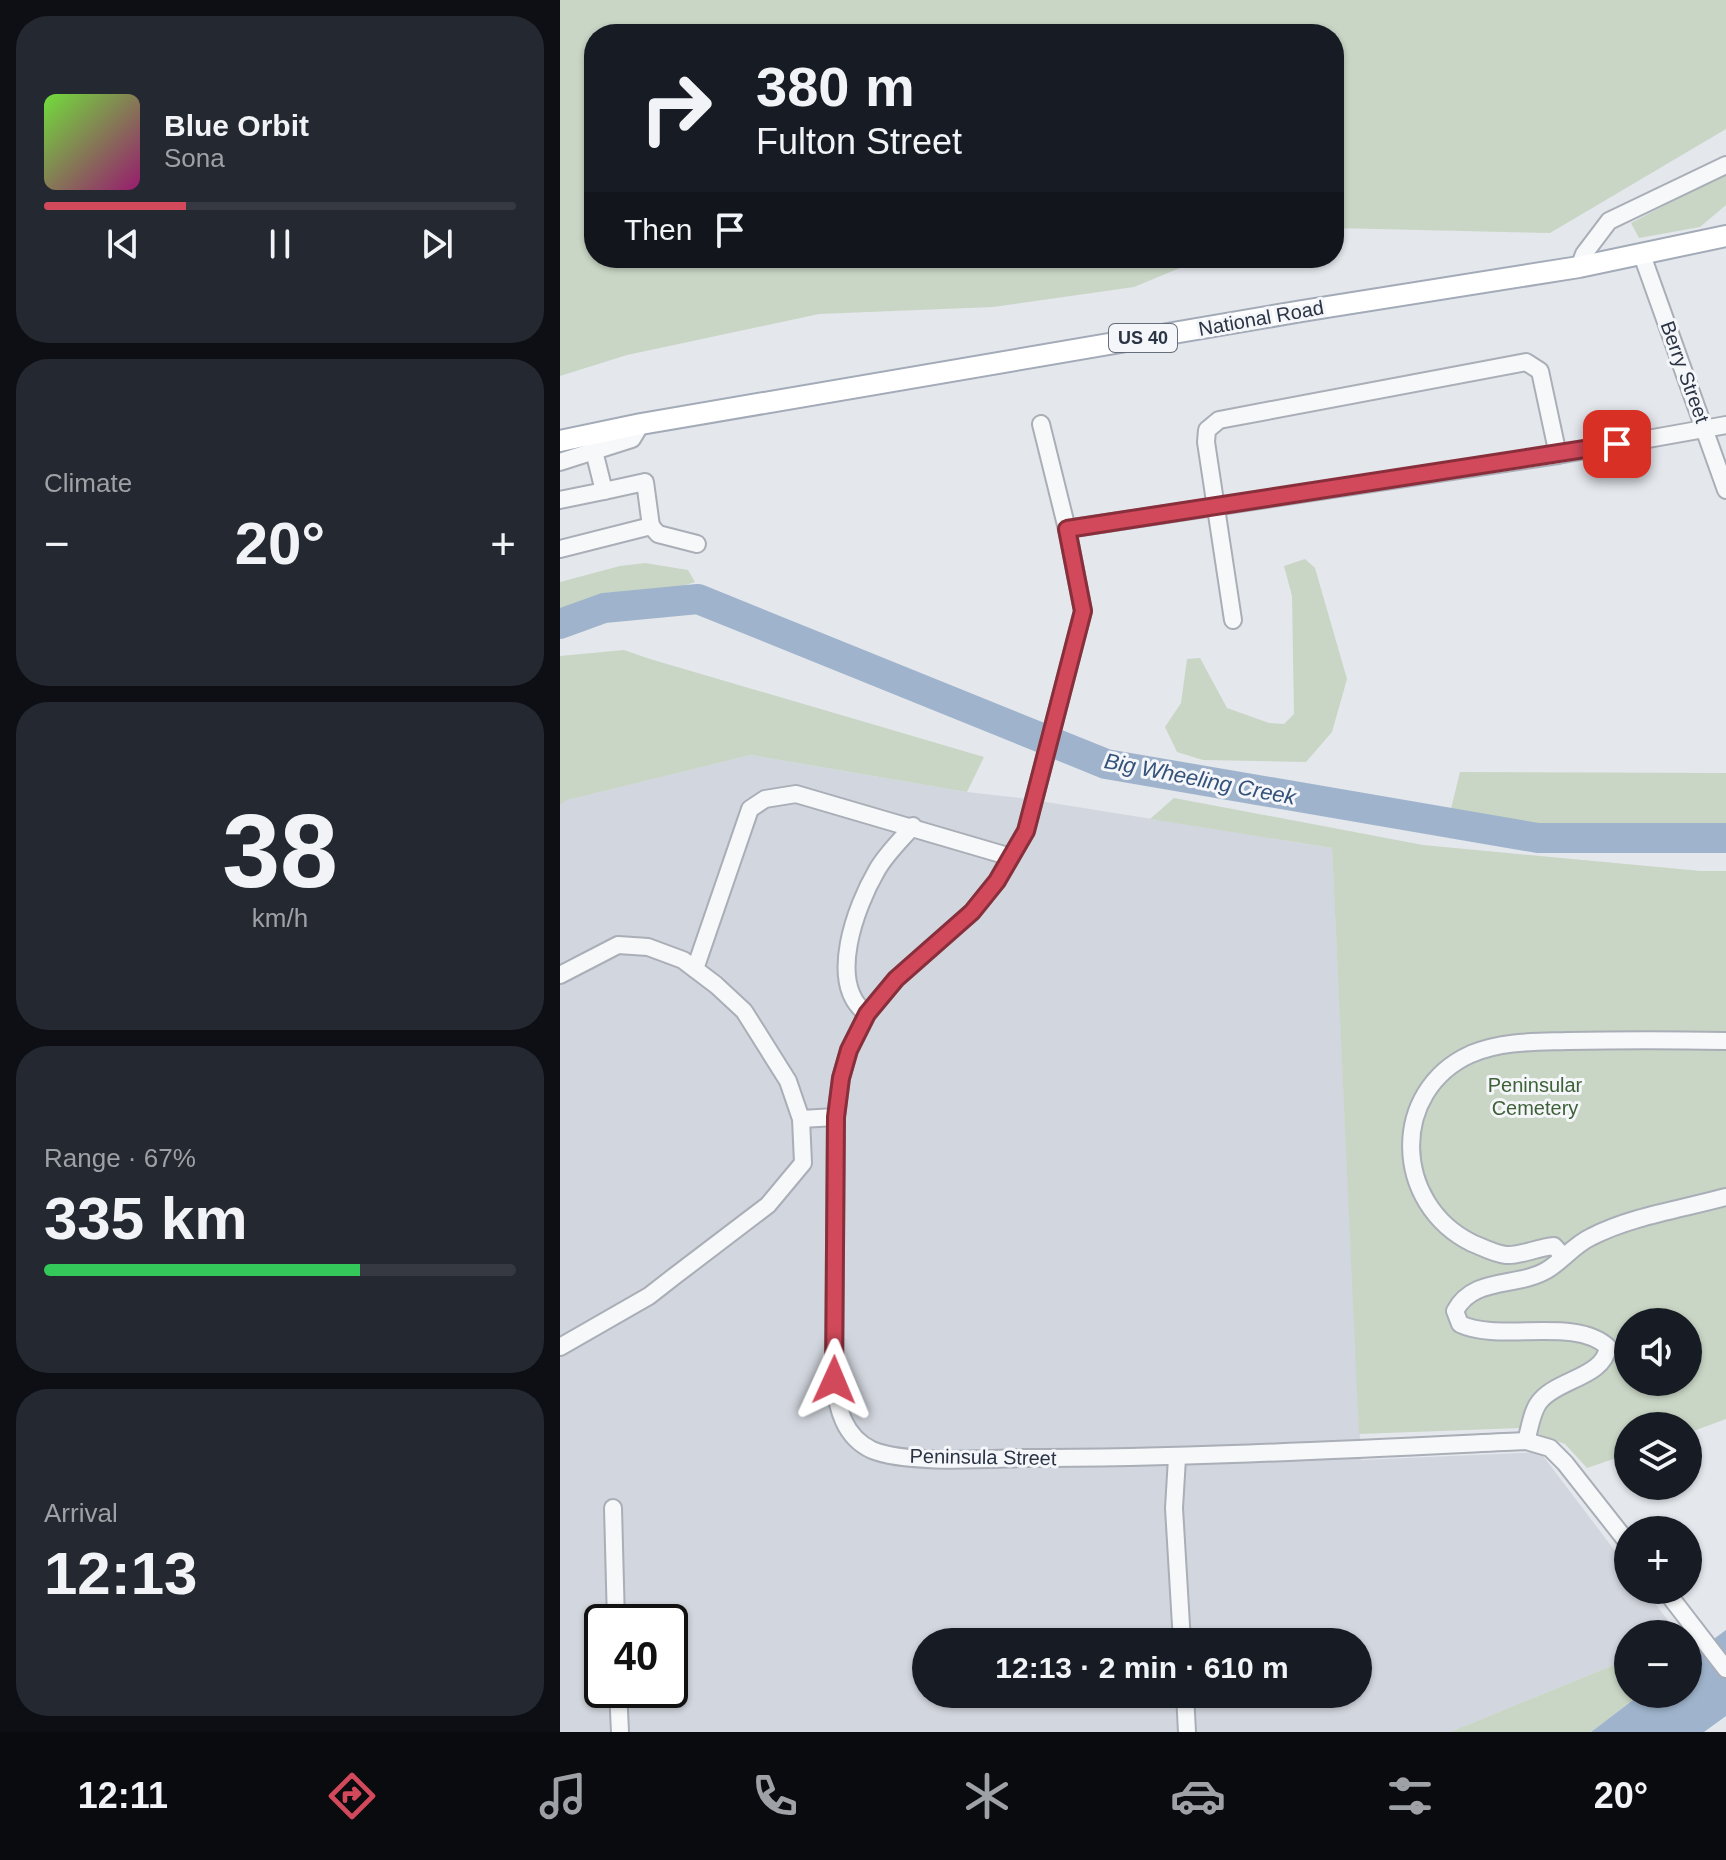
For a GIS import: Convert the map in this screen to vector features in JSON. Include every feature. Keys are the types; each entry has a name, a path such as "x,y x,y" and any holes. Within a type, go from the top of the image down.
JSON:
{"main road":[{"name":"National Road","path":"560,441 641,424 1579,267 1726,236"}],"street":[{"path":"1579,267 1584,254 1609,221 1726,165"},
{"name":"Berry Street","path":"1642,255 1726,490"},
{"path":"1233,620 1206,442 1207,430 1219,420 1526,362 1540,371 1558,455"},
{"path":"560,462 632,439 641,424"},
{"name":"Peninsula Street","path":"1041,424 1083,611 1026,831 997,881 972,912 896,979 867,1014 849,1050 841,1078 836,1117 834,1380 837,1408 846,1427 860,1443 875,1452 926,1459 1177,1458 1526,1441 1550,1448 1614,1525"},
{"path":"1067,529 1558,455 1726,425"},
{"path":"594,451 604,491"},
{"path":"560,500 645,482 651,526 658,534 697,544"},
{"path":"560,549 651,526"},
{"path":"695,969 750,809 765,799 796,794 1011,857"},
{"path":"867,1014 855,1005 850,994 847,967 851,935 860,904 879,867 913,826"},
{"path":"560,975 618,945 648,947 683,960 695,969 744,1011 788,1081 801,1119 803,1163 768,1205 649,1296 560,1347"},
{"path":"1563,1256 1554,1246 1506,1255 1461,1237 1441,1222 1425,1200 1415,1175 1410,1146 1413,1118 1426,1090 1447,1067 1473,1053 1511,1043 1631,1039 1726,1041"},
{"path":"801,1119 836,1117"},
{"path":"1526,1441 1537,1403 1552,1389 1596,1367 1606,1356 1608,1347 1599,1339 1553,1331 1475,1331 1460,1324 1455,1311 1462,1298 1477,1289 1546,1271 1587,1238 1613,1227 1726,1197"},
{"path":"1177,1458 1174,1508 1181,1628"},
{"path":"613,1508 616,1604"},
{"path":"1676,1604 1726,1669"},
{"path":"619,1708 620,1732"},
{"path":"1186,1708 1187,1732"}],"shaded area":[{"path":"751,755 1332,848 1361,1460 1540,1452 1614,1550 1614,1604 1656,1604 1668,1620 1614,1620 1614,1665 1450,1732 560,1732 560,805 566,800"}],"green space":[{"path":"560,0 1726,0 1726,129 1550,233 1344,228 1344,24 584,24 584,268 1180,268 1134,287 993,307 819,314 627,355 560,376"},
{"path":"1726,173 1726,205 1700,227 1639,238 1631,223"},
{"path":"1305,559 1315,568 1347,679 1332,732 1306,762 1203,760 1177,752 1165,727 1181,703 1187,659 1200,658 1227,708 1269,723 1284,724 1294,714 1292,596 1284,566"},
{"path":"645,563 688,570 695,582 638,600 560,613 560,582 620,566"},
{"path":"624,650 984,757 967,792 751,755 567,800 560,805 560,656"},
{"path":"1460,772 1726,773 1726,826 1580,830 1450,813"},
{"name":"Peninsular Cemetery","path":"1174,798 1423,845 1726,871 1726,1419 1702,1428 1702,1412 1614,1412 1614,1459 1587,1468 1565,1444 1521,1428 1359,1434 1332,848 1150,819"},
{"path":"1614,1665 1614,1708 1623,1708 1591,1732 1450,1732"}],"water":[{"path":"1726,1630 1726,1716 1704,1732 1591,1732 1623,1708 1702,1708 1702,1648"}],"waterway":[{"name":"Big Wheeling Creek","path":"560,624 604,608 698,599 1106,764 1538,838 1726,838"}],"route":[{"path":"834,1380 836,1117 841,1078 849,1050 867,1014 896,979 972,912 997,881 1026,831 1083,611 1067,529 1617,444"}]}
